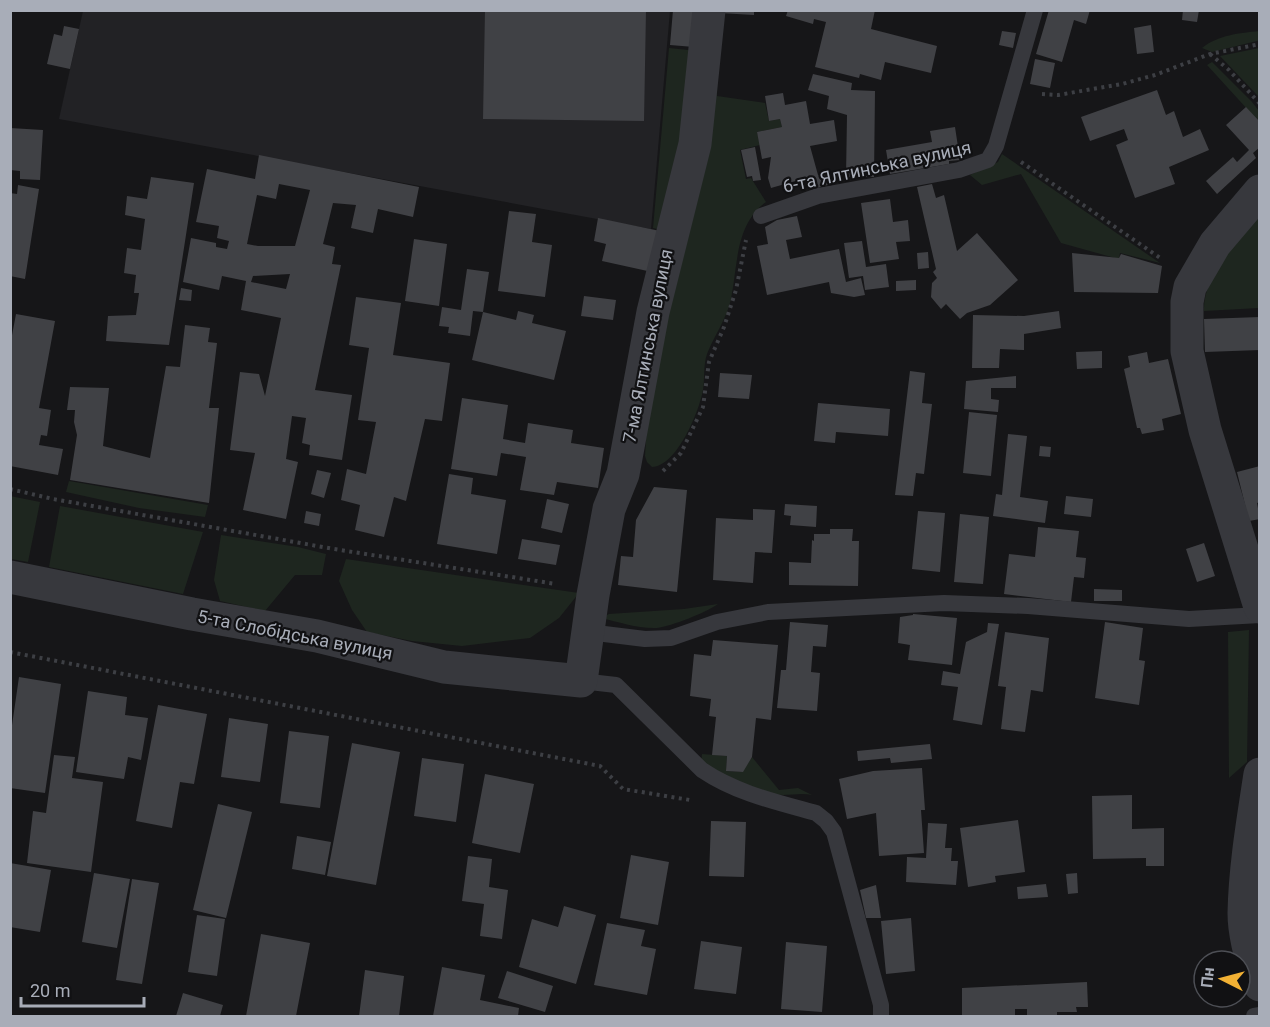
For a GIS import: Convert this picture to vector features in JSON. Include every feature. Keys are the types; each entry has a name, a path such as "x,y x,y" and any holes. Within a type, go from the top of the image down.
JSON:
{"street":[{"name":"7-ма Ялтинська вулиця","path":"581,681 594,588 609,509 623,474 653,312 694,144 709,10"},
{"path":"1260,191 1215,244 1190,287 1187,302 1187,351 1205,430 1260,607"},
{"name":"5-та Слобідська вулиця","path":"10,577 192,614 317,636 444,667 581,681"},
{"path":"1260,774 1249,841 1244,915 1252,964 1260,985"}],"lane":[{"name":"6-та Ялтинська вулиця","path":"761,216 818,196 959,171 982,164 993,155 1035,10"},
{"path":"588,632 645,639 671,638 717,622 768,612 944,603 1028,606 1189,619 1260,615"},
{"path":"581,681 616,685 702,770 718,781 741,791 816,813 826,821 834,832 846,872 881,1005 881,1017"},
{"path":"1254,1017 1260,1015"}],"path":[{"path":"1012,86 1058,95 1122,84 1155,75 1210,54 1260,44"},
{"path":"1210,54 1229,70 1260,104"},
{"path":"996,146 1162,260 1197,275"},
{"path":"623,474 639,479 655,476 676,459 687,442 703,407 709,362 736,290 748,228 753,220 761,216"},
{"path":"10,489 53,499 345,551 491,575 594,588"},
{"path":"10,652 600,765 623,789 693,800"}],"shaded area":[{"path":"83,11 670,11 651,229 59,119"},
{"path":"719,15 717,96 765,103 769,121 780,119 782,127 757,132 760,145 740,150 746,179 751,178 766,202 748,222 743,234 729,306 707,354 703,390 692,424 670,458 652,467 645,456 650,368"},
{"path":"1259,31 1257,41 1212,52 1202,48 1222,37"},
{"path":"669,48 698,51 661,230 653,228"},
{"path":"1259,48 1259,97 1220,56"},
{"path":"1212,62 1252,102 1259,111 1259,122 1207,65"},
{"path":"1002,154 1160,263 1120,253 1119,258 1115,258 1061,243 1021,174 982,185 970,175 998,162"},
{"path":"1259,207 1259,308 1204,311 1209,284 1216,270"},
{"path":"69,481 208,505 205,517 139,508 66,492"},
{"path":"10,496 40,502 28,562 11,559"},
{"path":"60,506 203,532 183,594 49,567"},
{"path":"221,535 298,547 326,554 322,575 295,575 265,611 220,601 214,580"},
{"path":"346,559 579,593 559,618 530,638 462,646 412,641 367,632 352,610 339,581"},
{"path":"718,604 688,619 657,628 601,618 609,614 684,609"},
{"path":"1249,630 1247,762 1229,778 1228,632"},
{"path":"702,754 727,756 726,771 742,772 752,757 779,790 798,788 812,795 779,795 736,782 701,763"}],"building":[{"path":"485,10 646,10 644,121 483,119"},
{"path":"673,10 698,10 694,47 670,45"},
{"path":"719,10 754,10 754,15 719,13"},
{"path":"788,10 875,10 871,29 937,46 931,73 885,62 881,80 860,74 859,78 815,67 826,22 814,19 813,24 786,16"},
{"path":"1049,10 1090,10 1086,24 1074,20 1062,62 1036,54"},
{"path":"1183,10 1199,10 1197,22 1182,20"},
{"path":"1151,25 1154,52 1137,54 1134,28"},
{"path":"64,26 79,29 70,69 47,64 54,34 62,36"},
{"path":"1002,31 1016,33 1013,48 999,45"},
{"path":"1035,59 1055,63 1050,88 1030,84"},
{"path":"813,74 852,83 851,90 875,91 874,177 846,177 847,115 827,109 829,96 808,90"},
{"path":"1157,90 1166,115 1174,111 1183,137 1200,129 1209,150 1169,167 1175,184 1135,198 1116,145 1128,140 1124,129 1090,141 1081,117"},
{"path":"783,93 785,105 806,101 810,124 834,120 837,141 810,146 818,175 828,172 831,184 817,188 813,176 771,188 768,178 771,157 762,159 757,132 782,127 780,119 769,121 765,96"},
{"path":"1246,107 1260,122 1260,147 1253,153 1256,158 1217,194 1206,181 1233,157 1237,162 1249,150 1226,125"},
{"path":"955,127 960,160 890,174 886,150 932,142 930,131"},
{"path":"10,128 43,130 40,180 20,179 20,171 10,170"},
{"path":"755,147 761,180 753,181 752,176 747,177 741,150"},
{"path":"259,155 419,187 413,217 378,209 373,233 351,228 356,205 333,203 323,244 335,247 332,264 341,265 315,390 352,395 342,460 309,455 310,445 302,443 306,418 292,416 286,459 298,462 286,519 243,510 255,453 230,450 240,372 259,374 265,396 281,318 241,310 246,281 222,276 219,290 183,282 191,238 216,243 216,247 227,249 229,241 217,238 219,226 196,222 207,169 255,179","holes":["279,184 310,190 295,246 247,244 257,195 276,199","290,274 286,289 251,282 253,276"]},
{"path":"151,177 194,183 169,345 106,341 108,316 136,315 139,293 134,293 136,275 124,273 127,248 141,250 145,219 125,215 127,196 147,199"},
{"path":"932,184 936,198 944,195 957,251 977,233 1018,280 990,305 967,313 960,319 946,304 941,309 931,297 932,283 937,278 933,272 936,269 917,187"},
{"path":"18,185 39,189 25,279 10,276 10,193 17,194"},
{"path":"890,199 893,222 908,220 910,241 896,242 899,259 870,263 861,203"},
{"path":"509,211 536,214 532,242 552,245 545,297 498,291"},
{"path":"797,216 802,237 786,240 790,259 839,249 846,282 861,278 865,295 854,297 831,293 829,282 767,295 757,246 768,244 765,227 777,220"},
{"path":"598,218 660,231 652,272 602,261 606,244 594,241"},
{"path":"414,239 447,244 439,306 405,301"},
{"path":"862,241 866,267 886,264 889,287 865,290 863,276 849,278 844,243"},
{"path":"928,252 929,268 918,269 917,253"},
{"path":"1072,253 1119,258 1121,254 1162,266 1158,293 1074,292"},
{"path":"467,269 489,272 483,312 473,311 470,336 448,333 449,327 439,326 442,307 461,310"},
{"path":"916,280 916,290 896,291 896,281"},
{"path":"181,288 192,290 191,301 179,300"},
{"path":"584,296 616,300 613,320 581,316"},
{"path":"356,297 401,303 393,355 450,363 442,421 425,419 406,501 394,497 384,537 355,530 360,505 341,500 347,469 366,474 376,422 358,420 369,348 349,345"},
{"path":"518,311 534,315 532,323 566,331 554,380 472,360 483,312 516,320"},
{"path":"1059,311 1061,328 1024,334 1024,350 1000,349 999,368 972,368 973,315 1024,316"},
{"path":"16,314 55,321 39,408 51,410 47,436 41,435 39,445 63,449 58,475 10,466 10,346"},
{"path":"1260,317 1260,350 1205,352 1204,319"},
{"path":"185,325 210,328 208,342 217,343 209,408 219,408 209,503 70,480 77,435 74,422 75,410 67,410 70,387 109,388 103,446 150,458 166,366 180,367"},
{"path":"1102,351 1102,368 1077,369 1076,352"},
{"path":"1147,352 1149,363 1168,359 1181,414 1162,419 1164,430 1142,434 1140,428 1137,428 1124,369 1130,367 1128,356"},
{"path":"910,371 925,373 922,403 932,404 924,474 916,473 913,496 895,495"},
{"path":"720,373 752,375 749,399 718,397"},
{"path":"1016,376 1016,388 991,388 991,399 999,400 998,412 964,409 966,381"},
{"path":"462,398 508,405 503,439 525,443 528,423 573,430 571,443 604,448 598,488 557,482 554,495 520,490 526,457 501,453 497,476 451,469"},
{"path":"818,403 890,409 888,436 836,432 835,443 814,441"},
{"path":"969,412 997,415 991,476 963,473"},
{"path":"1008,434 1027,436 1020,497 1048,501 1045,523 993,516 996,494 1002,495"},
{"path":"1040,446 1051,447 1050,457 1039,456"},
{"path":"1260,466 1260,502 1257,503 1260,519 1249,521 1237,472"},
{"path":"317,470 331,473 324,498 311,494"},
{"path":"449,474 473,478 471,494 506,500 497,554 437,544"},
{"path":"654,487 687,490 677,592 618,585 621,556 633,557 636,520"},
{"path":"1066,496 1093,499 1091,517 1064,514"},
{"path":"547,499 569,504 562,533 541,528"},
{"path":"785,504 817,506 816,527 790,525 791,516 784,515"},
{"path":"753,509 775,510 772,553 755,552 753,583 713,580 716,518 753,520"},
{"path":"306,511 321,514 319,526 304,523"},
{"path":"918,511 945,513 940,572 912,569"},
{"path":"960,514 989,517 983,584 954,582"},
{"path":"1038,527 1079,531 1076,557 1086,558 1084,578 1074,577 1071,602 1004,594 1009,554 1035,557"},
{"path":"830,529 853,529 852,541 859,541 858,586 789,585 789,562 811,563 814,534 830,534"},
{"path":"522,539 560,545 556,565 518,559"},
{"path":"1204,543 1215,576 1197,582 1186,549"},
{"path":"1094,589 1122,590 1122,601 1094,601"},
{"path":"913,614 957,618 952,665 908,660 910,645 898,643 900,617"},
{"path":"790,622 828,625 826,647 813,646 811,672 820,673 817,711 777,708 781,670 786,670"},
{"path":"1105,622 1143,628 1139,660 1145,661 1139,705 1095,698"},
{"path":"988,623 999,624 982,725 953,720 958,687 941,685 943,671 960,674 966,642 987,632"},
{"path":"1005,632 1049,638 1043,692 1031,690 1025,732 1001,729 1006,687 998,686"},
{"path":"713,640 778,645 771,720 756,718 752,757 743,772 726,771 727,756 712,755 716,717 709,716 711,699 690,696 694,654 711,656"},
{"path":"19,677 61,684 45,793 10,788 10,739"},
{"path":"88,691 127,697 125,715 148,718 141,760 128,757 124,779 76,772"},
{"path":"158,705 207,714 194,784 180,782 172,828 136,821"},
{"path":"229,718 268,724 260,782 221,777"},
{"path":"289,731 329,736 320,808 280,803"},
{"path":"352,743 400,752 376,885 327,876"},
{"path":"930,744 932,759 891,763 890,758 858,761 857,751"},
{"path":"54,755 75,757 72,778 103,782 91,872 27,863 33,811 46,813"},
{"path":"422,758 464,764 456,822 414,816"},
{"path":"922,768 925,810 921,810 924,853 879,856 876,813 847,819 839,779 873,771"},
{"path":"485,774 534,784 520,853 472,843"},
{"path":"1132,795 1132,829 1164,828 1164,866 1146,866 1146,858 1093,859 1092,796"},
{"path":"218,804 252,812 226,918 193,910"},
{"path":"1018,820 1025,872 995,876 996,882 968,887 960,828"},
{"path":"711,821 746,822 744,877 709,876"},
{"path":"928,823 947,824 945,848 952,848 951,861 958,861 956,885 906,882 907,857 926,858"},
{"path":"297,836 331,842 325,875 292,869"},
{"path":"631,855 669,862 658,925 620,918"},
{"path":"468,856 492,859 489,887 508,890 502,939 480,936 484,904 462,901"},
{"path":"10,863 51,870 40,932 10,927"},
{"path":"94,873 130,879 117,948 82,942"},
{"path":"1077,873 1078,893 1068,894 1066,874"},
{"path":"132,879 159,883 142,984 116,980"},
{"path":"1046,884 1048,897 1018,899 1017,887"},
{"path":"876,885 881,918 866,918 860,890"},
{"path":"564,906 596,915 576,984 519,967 532,919 558,927"},
{"path":"197,915 225,919 217,976 188,972"},
{"path":"911,918 915,971 886,974 881,921"},
{"path":"607,923 645,930 641,946 656,949 647,995 594,985"},
{"path":"261,934 310,943 296,1016 246,1016"},
{"path":"701,941 742,947 736,994 694,989"},
{"path":"786,942 827,946 822,1012 781,1009"},
{"path":"442,967 485,975 480,1000 519,1008 518,1016 433,1016"},
{"path":"365,970 404,976 399,1016 359,1016"},
{"path":"507,971 553,986 545,1012 498,998"},
{"path":"1087,982 1088,1007 1076,1007 1077,1012 1057,1012 1057,1016 1027,1016 1027,1009 1015,1009 1015,1016 962,1016 962,988"},
{"path":"183,993 223,1005 220,1016 176,1016"}]}
